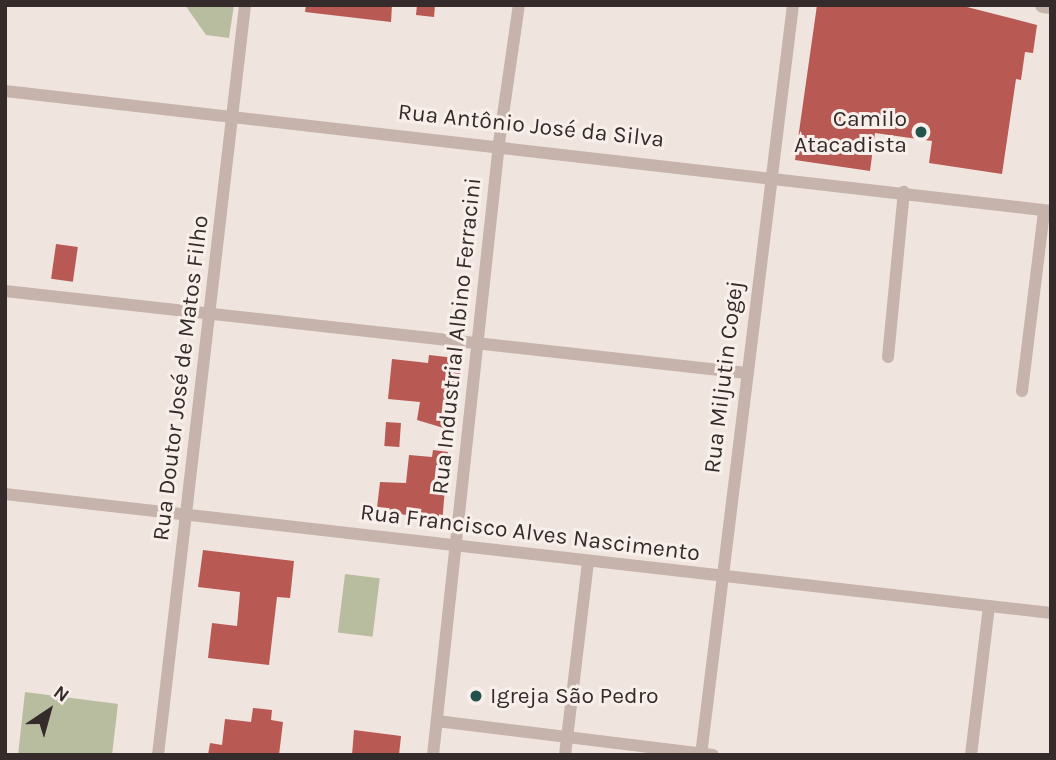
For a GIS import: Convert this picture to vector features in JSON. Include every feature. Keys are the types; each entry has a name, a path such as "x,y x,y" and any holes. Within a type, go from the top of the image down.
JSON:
{"street":[{"name":"Rua Doutor José de Matos Filho","path":"158,755 245,5"},
{"name":"Rua Industrial Albino Ferracini","path":"433,755 499,143 520,5"},
{"name":"Rua Miljutin Cogej","path":"705,754 722,576 769,174 793,5"},
{"path":"1043,5 1051,6"},
{"name":"Rua Antônio José da Silva","path":"5,91 769,174 1047,211"},
{"path":"888,357 904,192"},
{"path":"1023,391 1047,211"},
{"path":"5,292 746,373"},
{"name":"Rua Francisco Alves Nascimento","path":"5,494 1051,613"},
{"path":"565,755 588,561"},
{"path":"971,755 989,606"},
{"path":"437,721 705,754"}],"green space":[{"path":"185,5 234,5 229,38 206,35"},
{"path":"345,574 380,578 373,637 338,633"},
{"path":"25,692 118,704 112,755 18,755"}],"building":[{"path":"306,5 392,5 391,22 305,12"},
{"path":"417,5 435,5 434,17 416,15"},
{"name":"Camilo Atacadista","path":"817,5 963,6 1037,25 1033,53 1025,52 1021,80 1016,79 1002,174 929,163 932,141 875,133 870,171 795,160"},
{"path":"56,244 78,247 73,282 51,279"},
{"path":"429,355 464,359 447,429 417,420 420,402 388,399 392,359 428,363"},
{"path":"386,422 401,423 399,447 384,446"},
{"path":"433,450 448,452 442,524 377,508 380,482 406,483 409,455 432,457"},
{"path":"203,550 294,561 290,598 277,597 269,665 208,658 212,623 237,626 240,592 198,587"},
{"path":"253,708 272,710 271,720 283,722 279,755 208,755 210,743 222,745 225,719 251,722"},
{"path":"354,730 401,736 399,755 352,755"}],"place":[{"name":"Camilo Atacadista","path":"921,132"},
{"name":"Igreja São Pedro","path":"476,696"}]}
